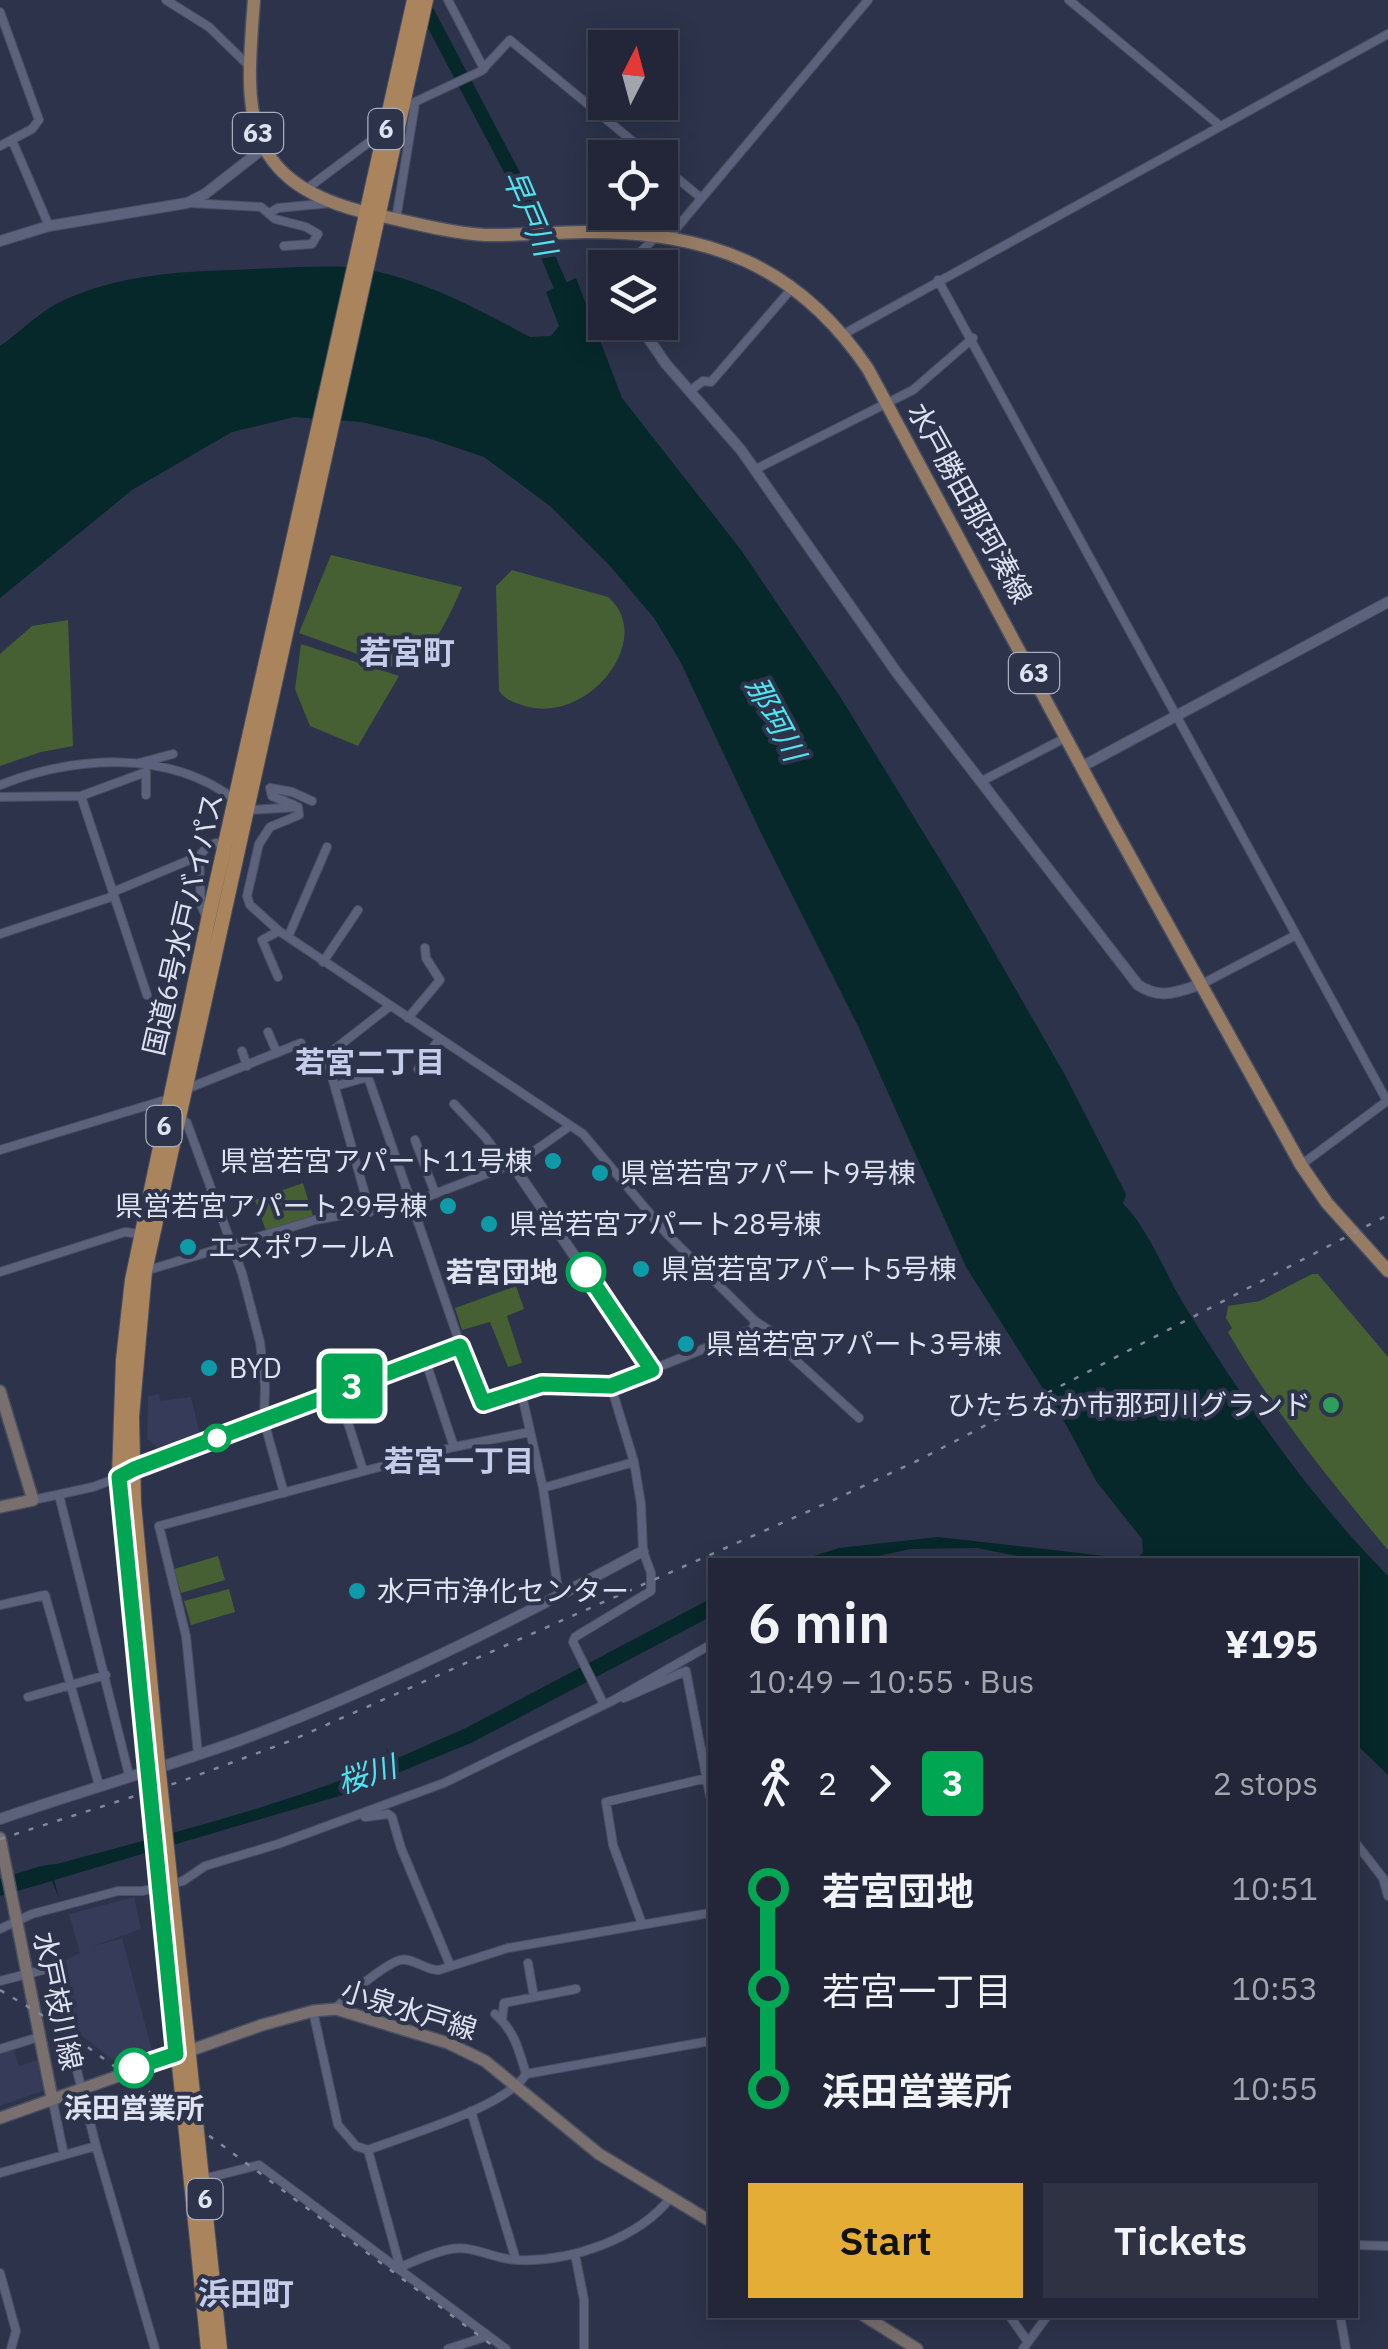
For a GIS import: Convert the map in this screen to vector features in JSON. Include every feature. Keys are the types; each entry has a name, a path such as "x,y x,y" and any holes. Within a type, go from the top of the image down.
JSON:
{"highway":[{"name":"国道6号水戸バイパス","path":"208,2349 183,2052 119,1477 124,1360 140,1234 178,1096 369,234 384,140 414,0"},
{"name":"国道6号水戸バイパス","path":"369,234 408,106 426,0"},
{"name":"国道6号水戸バイパス","path":"152,1755 136,1528 135,1360 145,1272 178,1116 178,1096 208,920 241,805"},
{"name":"国道6号水戸バイパス","path":"183,2052 203,2179 220,2349"}],"main road":[{"name":"63","path":"254,0 250,110 265,147 288,177 304,190 331,204 360,211"},
{"name":"水戸勝田那珂湊線","path":"391,218 466,233 663,237 732,253 793,287 820,309 868,368 1301,1165 1327,1203 1388,1271"},
{"path":"0,1391 32,1500 0,1507"},
{"name":"水戸枝川線","path":"0,1838 52,2098"},
{"name":"小泉水戸線","path":"0,2118 313,2010 336,2010 457,2046 485,2061 599,2154 708,2220"},
{"path":"868,2318 917,2349"}],"street":[{"path":"166,0 210,27 249,66"},
{"path":"448,0 482,70"},
{"path":"647,250 701,198 868,0"},
{"path":"1069,0 1219,125"},
{"path":"0,12 39,120 32,129 0,146"},
{"path":"842,334 1388,34"},
{"path":"391,218 408,106 482,70 510,40 630,140"},
{"path":"12,140 48,226"},
{"path":"304,190 368,143 384,140"},
{"path":"187,203 205,194 265,147"},
{"path":"678,179 701,198"},
{"path":"0,241 48,226 187,203 260,207 275,219 318,234 312,244 284,246"},
{"path":"269,213 278,208 331,204"},
{"path":"938,280 1386,1101 1301,1165"},
{"path":"690,391 703,381 711,382 793,287"},
{"path":"756,469 918,387 973,338"},
{"path":"651,340 756,469 897,673 1138,985 1164,996 1202,984 1296,935"},
{"path":"1083,766 1388,602"},
{"path":"980,782 1067,737"},
{"path":"0,785 72,764 133,764 174,754"},
{"path":"133,764 192,774 241,805 298,806"},
{"path":"146,795 147,769"},
{"path":"0,798 81,796 147,769"},
{"path":"298,806 272,796 270,788 312,801"},
{"path":"81,796 147,995"},
{"path":"298,806 297,818 281,821 266,832 260,844 247,896 250,905 288,938 583,1134 667,1234 859,1418"},
{"path":"253,832 266,832"},
{"path":"0,934 113,894 199,856 216,843"},
{"path":"288,938 326,846"},
{"path":"199,856 202,905 208,920"},
{"path":"323,962 358,910"},
{"path":"278,976 262,940 279,931"},
{"path":"408,1018 440,980 425,948"},
{"path":"370,1212 326,1056 390,1006"},
{"path":"268,1032 278,1053"},
{"path":"418,1069 439,1039"},
{"path":"0,1150 178,1096 301,1043"},
{"path":"242,1051 246,1066"},
{"path":"336,1086 368,1077 480,1402 542,1384 611,1386 753,1329 755,1320"},
{"path":"454,1104 509,1164 652,1370"},
{"path":"178,1116 187,1124 232,1247 260,1342 264,1420 284,1493"},
{"path":"145,1272 315,1220 411,1203 509,1164 544,1147 570,1126"},
{"path":"415,1140 435,1193"},
{"path":"0,1272 125,1232 140,1234"},
{"path":"32,1500 119,1477 460,1346"},
{"path":"425,1359 454,1446"},
{"path":"606,1702 575,1648 575,1638 651,1590 651,1573 642,1551 641,1504 634,1462 611,1386"},
{"path":"521,1391 559,1596"},
{"path":"338,1392 362,1467"},
{"path":"198,1754 186,1636 159,1526 454,1446 530,1432"},
{"path":"542,1488 634,1462"},
{"path":"59,1495 129,1775"},
{"path":"0,1819 198,1754 354,1694 559,1596 642,1551"},
{"path":"0,1605 44,1595 99,1785"},
{"path":"0,1929 15,1918 118,1891 143,1891 183,1881 206,1866 356,1817 444,1783 708,1646"},
{"path":"606,1702 686,1671 708,1784"},
{"path":"28,1697 106,1675"},
{"path":"642,1924 613,1845 606,1802 707,1778"},
{"path":"356,1817 388,1814 392,1818 400,1848 450,1965"},
{"path":"1358,1846 1383,1878 1388,1896"},
{"path":"336,2010 343,1999 367,1980 400,1960 428,1970 508,1948 708,1913"},
{"path":"528,1963 534,1997"},
{"path":"0,1981 51,1968 96,2146 155,2349"},
{"path":"313,2010 338,2125 356,2146 368,2150 471,2111 519,2086 526,2074 514,2036 498,2017 504,2004 576,1989"},
{"path":"0,2049 39,2037"},
{"path":"526,2074 708,2041"},
{"path":"52,2098 64,2155"},
{"path":"471,2111 516,2260"},
{"path":"0,2173 96,2146"},
{"path":"368,2150 400,2267"},
{"path":"203,2179 259,2165 506,2349"},
{"path":"400,2267 451,2249 479,2250 516,2260 575,2254 617,2238 671,2198"},
{"path":"1358,2246 1388,2246"},
{"path":"575,2254 584,2300 584,2349"},
{"path":"0,2273 16,2330 11,2349"},
{"path":"1012,2318 1026,2345 1046,2318"},
{"path":"1341,2318 1346,2349"},
{"path":"448,2349 471,2346 488,2336"}],"shaded area":[{"path":"159,1394 161,1401 191,1397 201,1439 163,1452 147,1439 148,1396"},
{"path":"134,1897 141,1929 91,1947 122,1938 152,2050 117,2063 68,2025 52,1967 80,1953 69,1914"},
{"path":"13,2048 19,2066 37,2060 43,2091 0,2106 0,2052"}],"green space":[{"path":"331,555 462,587 439,634 413,663 402,670 299,633"},
{"path":"512,570 608,597 621,614 624,634 620,654 609,674 572,703 549,708 525,706 510,701 499,691 496,586"},
{"path":"68,620 73,746 0,766 0,654 32,626"},
{"path":"301,644 399,676 358,746 310,726 295,689"},
{"path":"303,1183 313,1216 266,1231 255,1200"},
{"name":"ひたちなか市那珂川グランド","path":"1318,1274 1388,1357 1388,1550 1303,1444 1228,1332 1232,1328 1226,1318 1228,1306 1260,1301"},
{"path":"516,1286 524,1309 507,1316 522,1363 508,1367 490,1322 462,1330 455,1308"},
{"path":"218,1556 225,1580 181,1593 174,1569"},
{"path":"229,1589 235,1612 191,1625 184,1601"}],"water":[{"name":"那珂川","path":"298,267 370,270 418,283 530,337 551,336 559,326 546,292 576,278 588,309 588,340 600,340 622,398 741,550 841,698 958,889 1065,1075 1126,1194 1123,1204 1149,1239 1186,1308 1280,1448 1388,1576 1388,1775 1358,1746 1358,1558 1138,1558 1143,1552 1142,1539 1096,1481 1068,1428 966,1267 859,1028 680,661 654,618 610,566 550,506 484,457 361,422 294,417 232,432 132,490 0,598 0,346 56,304 113,283 144,277"},
{"path":"938,1537 1114,1558 1029,1558 977,1548 910,1549 869,1558 807,1558 839,1548"},
{"name":"桜川","path":"708,1600 708,1618 471,1743 346,1794 54,1880 59,1898 52,1881 0,1896 0,1879 308,1792 389,1761 386,1747 393,1760 466,1728"}],"waterway":[{"name":"早戸川","path":"421,0 514,176 566,299"}],"railway":[{"path":"0,1839 182,1781 290,1741 827,1503 921,1459 1388,1215"},
{"path":"0,1990 50,2020 161,2100 497,2349"}],"bus line":[{"name":"3","path":"134,2068 176,2054 119,1477 460,1346 483,1403 542,1384 611,1386 652,1370 586,1272"}],"place":[{"name":"県営若宮アパート11号棟","path":"553,1161"},
{"name":"県営若宮アパート9号棟","path":"600,1173"},
{"name":"県営若宮アパート29号棟","path":"448,1206"},
{"name":"県営若宮アパート28号棟","path":"489,1224"},
{"name":"エスポワールA","path":"188,1247"},
{"name":"県営若宮アパート5号棟","path":"641,1269"},
{"name":"若宮団地","path":"586,1272"},
{"name":"県営若宮アパート3号棟","path":"686,1344"},
{"name":"BYD","path":"209,1368"},
{"name":"ひたちなか市那珂川グランド","path":"1331,1405"},
{"name":"水戸市浄化センター","path":"357,1591"},
{"name":"浜田営業所","path":"134,2068"}],"district":[{"name":"若宮町","path":"407,653"},
{"name":"若宮二丁目","path":"370,1063"},
{"name":"若宮一丁目","path":"459,1462"},
{"name":"浜田町","path":"246,2294"}]}
